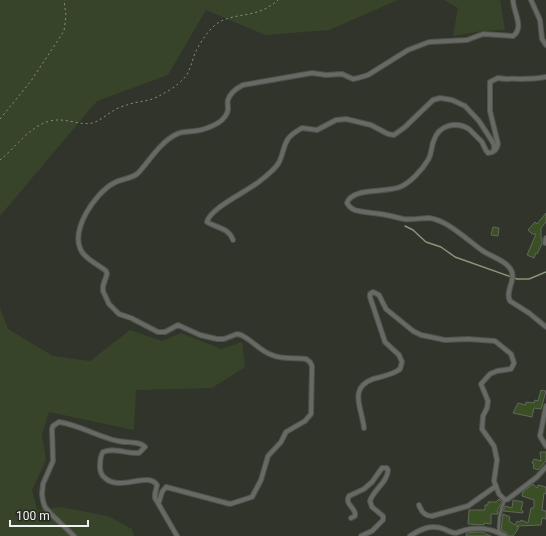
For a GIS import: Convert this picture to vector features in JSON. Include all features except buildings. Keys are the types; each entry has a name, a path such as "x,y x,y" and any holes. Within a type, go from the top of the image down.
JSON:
{"street":[{"path":"158,502 166,487 230,504 252,497 261,480 268,456 281,442 286,432 305,421 311,414 312,366 306,359 278,357 272,355 260,349 241,334 224,339 217,339 200,335 178,325 165,332 158,332 131,318 119,314 109,304 102,291 107,274 106,271 91,261 82,251 78,240 79,228 96,198 114,182 137,174 166,140 172,136 183,132 205,129 220,122 228,111 229,97 237,88 243,85 312,73 326,75 342,74 353,79 368,75 408,50 429,42 467,40 483,34 504,37 513,36 518,31 518,24 513,0"},
{"path":"531,0 540,20 542,39 546,44"},
{"path":"546,77 528,80 519,78 505,80 498,78 490,82 490,111 498,144 494,151 488,153 481,141 472,132 464,127 458,124 449,125 444,127 436,134 428,161 408,182 391,190 360,193 351,196 347,203 348,206 358,211 403,219 432,219 454,230 486,253 500,259 510,268 513,273 513,278 508,292 510,301 529,312 546,327"},
{"path":"233,240 231,234 226,230 207,222 208,217 258,183 271,172 282,156 287,140 302,128 317,130 336,120 346,119 371,125 388,134 394,135 405,127 433,100 440,98 452,100 465,106 485,128 494,145 494,151"},
{"path":"545,244 546,238"},
{"path":"364,428 358,398 359,390 367,382 397,371 400,369 402,362 399,355 385,342 370,297 370,294 373,292 379,295 386,309 420,335 445,340 468,339 495,341 511,354 514,363 511,369 500,370 490,374 481,384 488,401 487,408 483,416 482,429 486,437 493,443 498,460 494,477 499,494 505,500 537,477 546,467"},
{"path":"546,406 540,436 546,446"},
{"path":"74,536 45,507 42,494 43,484 53,461 52,429 56,424 64,423 109,439 141,443 145,447 139,453 127,453 115,449 103,452 100,458 101,473 113,484 152,480 157,485 155,494 158,502 177,536"},
{"path":"351,518 355,516 355,513 348,503 347,500 349,496 364,489 372,482 381,470 387,468 388,475 372,495 370,501 372,507 382,516 383,520 372,532 361,536"},
{"path":"419,505 424,514 432,516 468,506 496,486"},
{"path":"410,536 421,529 432,526 454,533 486,529 505,536"}],"lane":[{"path":"500,533 498,526 500,511 505,500"}],"path":[{"path":"0,119 31,81 64,31 66,16 64,0"},
{"path":"0,160 13,149 27,133 49,121 64,119 91,123 104,118 113,111 129,104 156,97 176,86 185,77 193,62 194,55 205,37 218,22 227,18 256,13 278,0"}],"green space":[{"path":"0,0 398,0 329,30 265,35 206,10 168,75 97,101 0,216"},
{"path":"444,0 500,0 505,30 482,31 453,36 458,8"},
{"path":"0,308 8,329 53,356 90,361 130,330 162,341 181,333 221,349 242,342 245,367 212,388 136,390 134,430 49,412 42,434 46,460 32,490 37,510 61,507 108,516 132,529 134,536 0,536"}],"waterway":[{"path":"405,226 413,230 426,242 441,247 455,257 517,279 529,279 546,272"}]}
